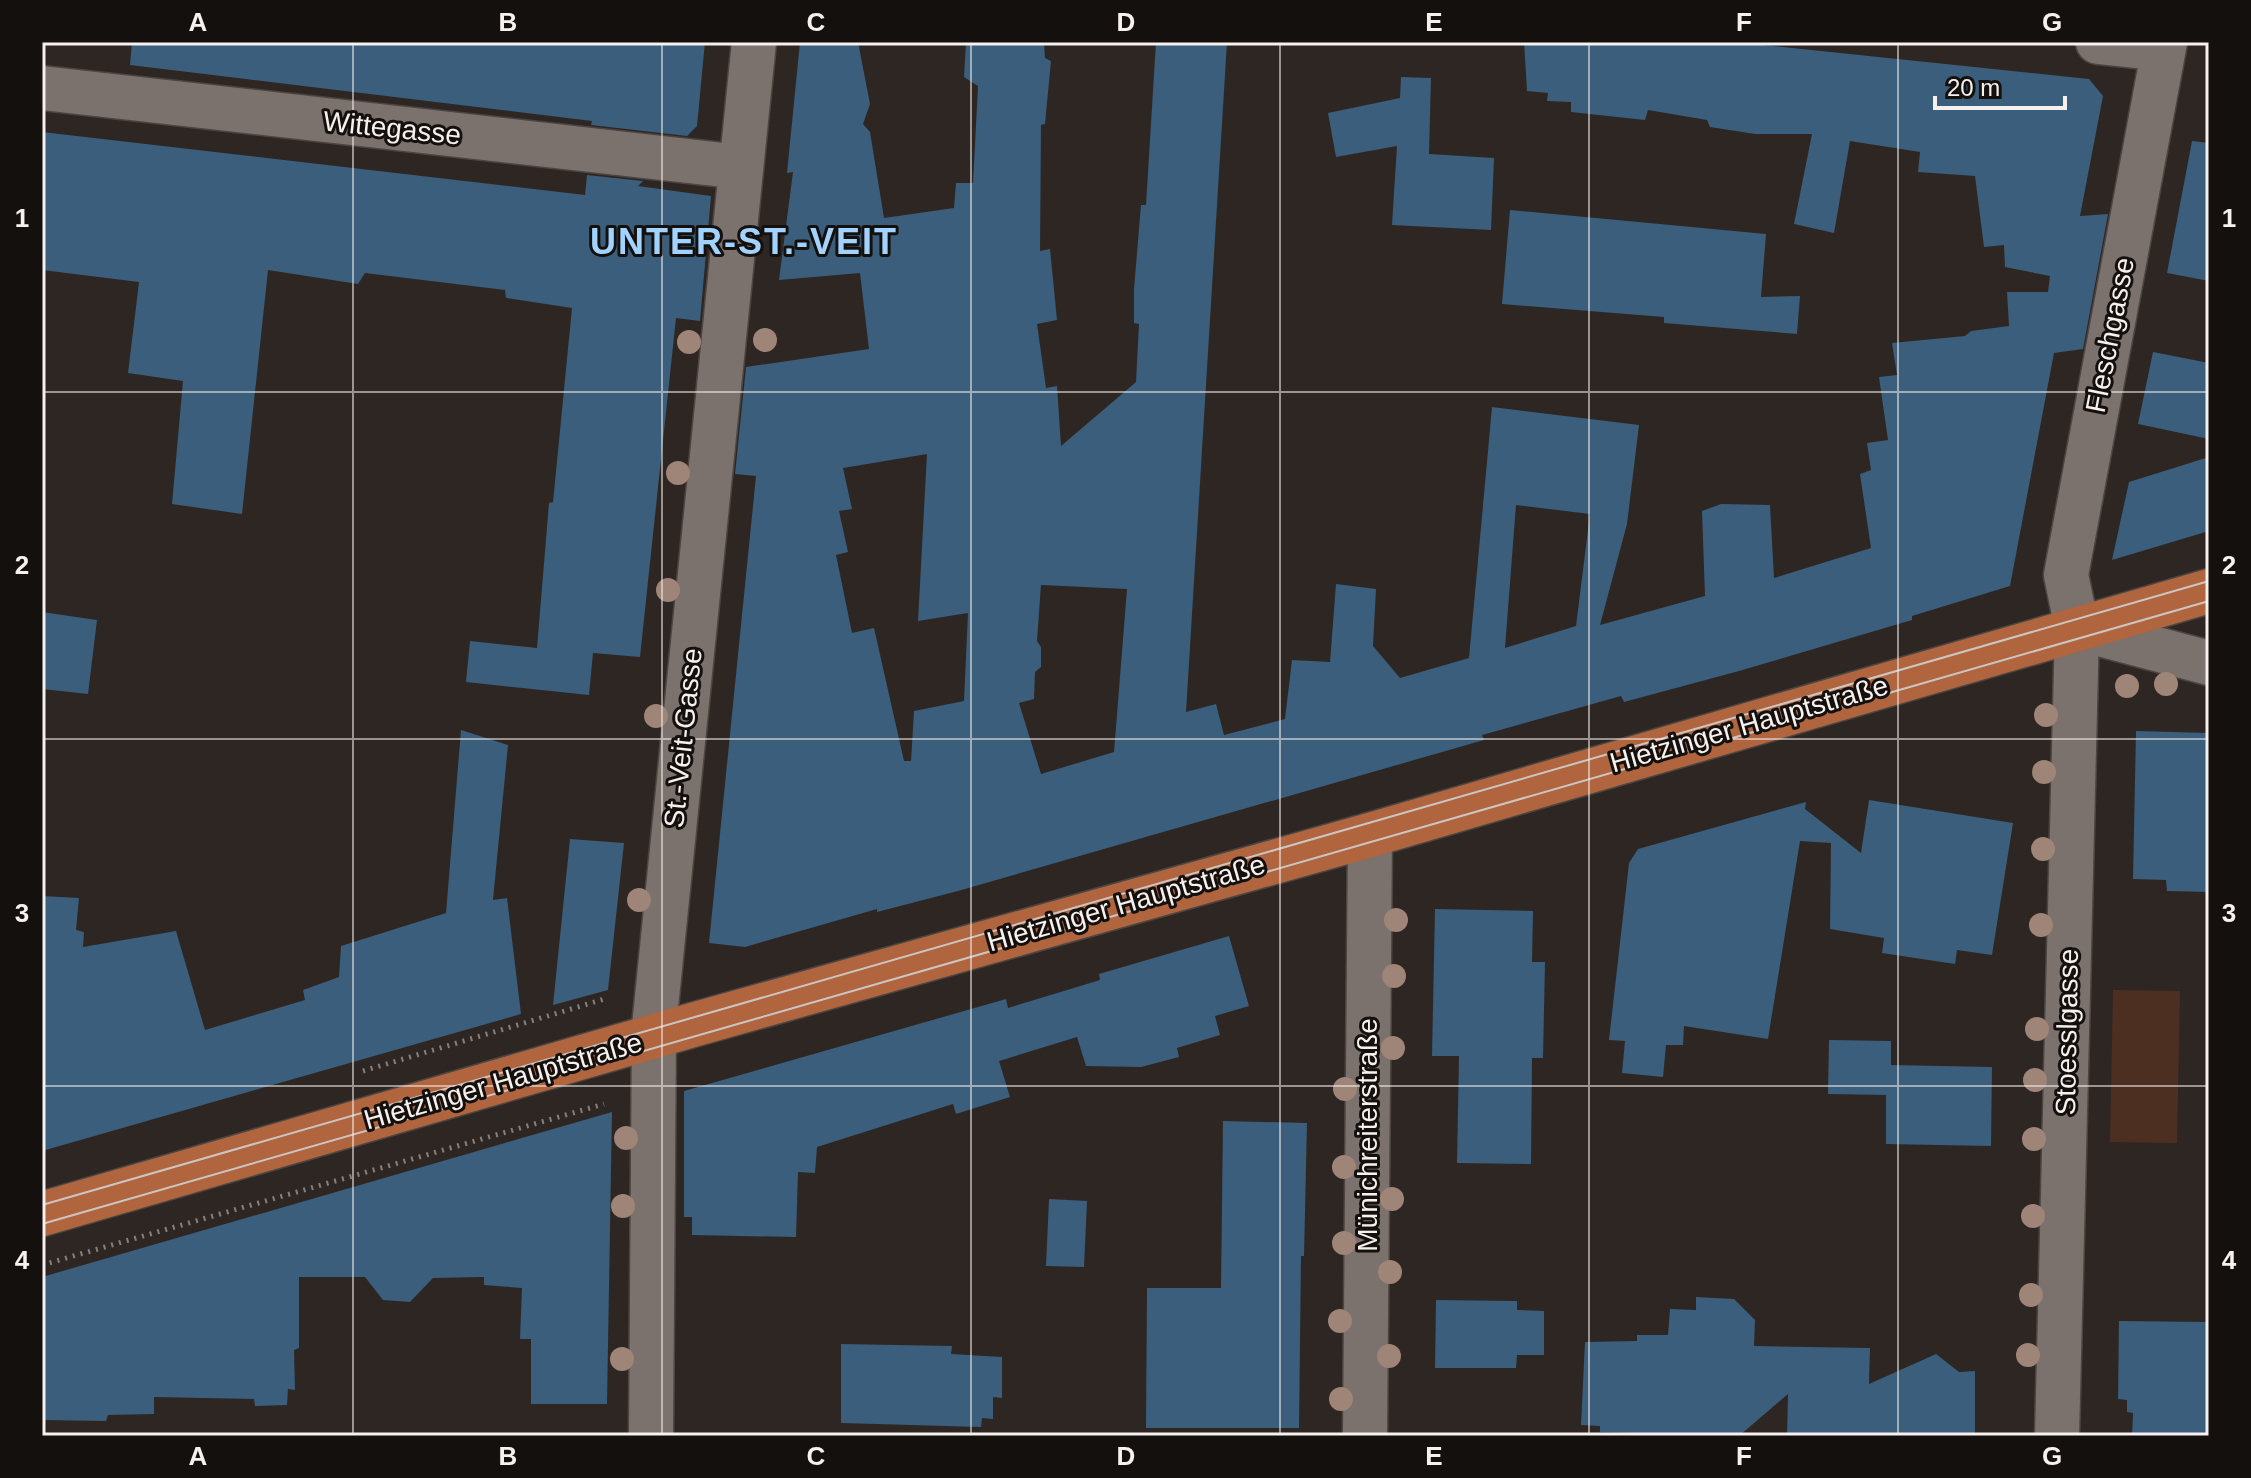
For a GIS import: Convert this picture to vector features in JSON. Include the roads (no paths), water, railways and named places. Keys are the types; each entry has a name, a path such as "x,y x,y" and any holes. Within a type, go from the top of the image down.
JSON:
{"main road":[{"name":"Hietzinger Hauptstraße","path":"42,1214 1370,835 2209,591"}],"street":[{"name":"St.-Veit-Gasse","path":"651,1436 654,1037 754,42"},
{"path":"2098,42 2164,45"},
{"name":"Fleschgasse","path":"2077,628 2066,575 2164,45"},
{"name":"Wittegasse","path":"42,88 741,167"},
{"path":"2077,628 2209,663"},
{"name":"Stoesslgasse","path":"2057,1436 2077,628"},
{"name":"Münichreiterstraße","path":"1365,1436 1370,835"}],"tram line":[{"path":"42,1205 2209,581"},
{"path":"42,1224 2209,601"}],"district":[{"name":"UNTER-ST.-VEIT","path":"744,241"}]}
